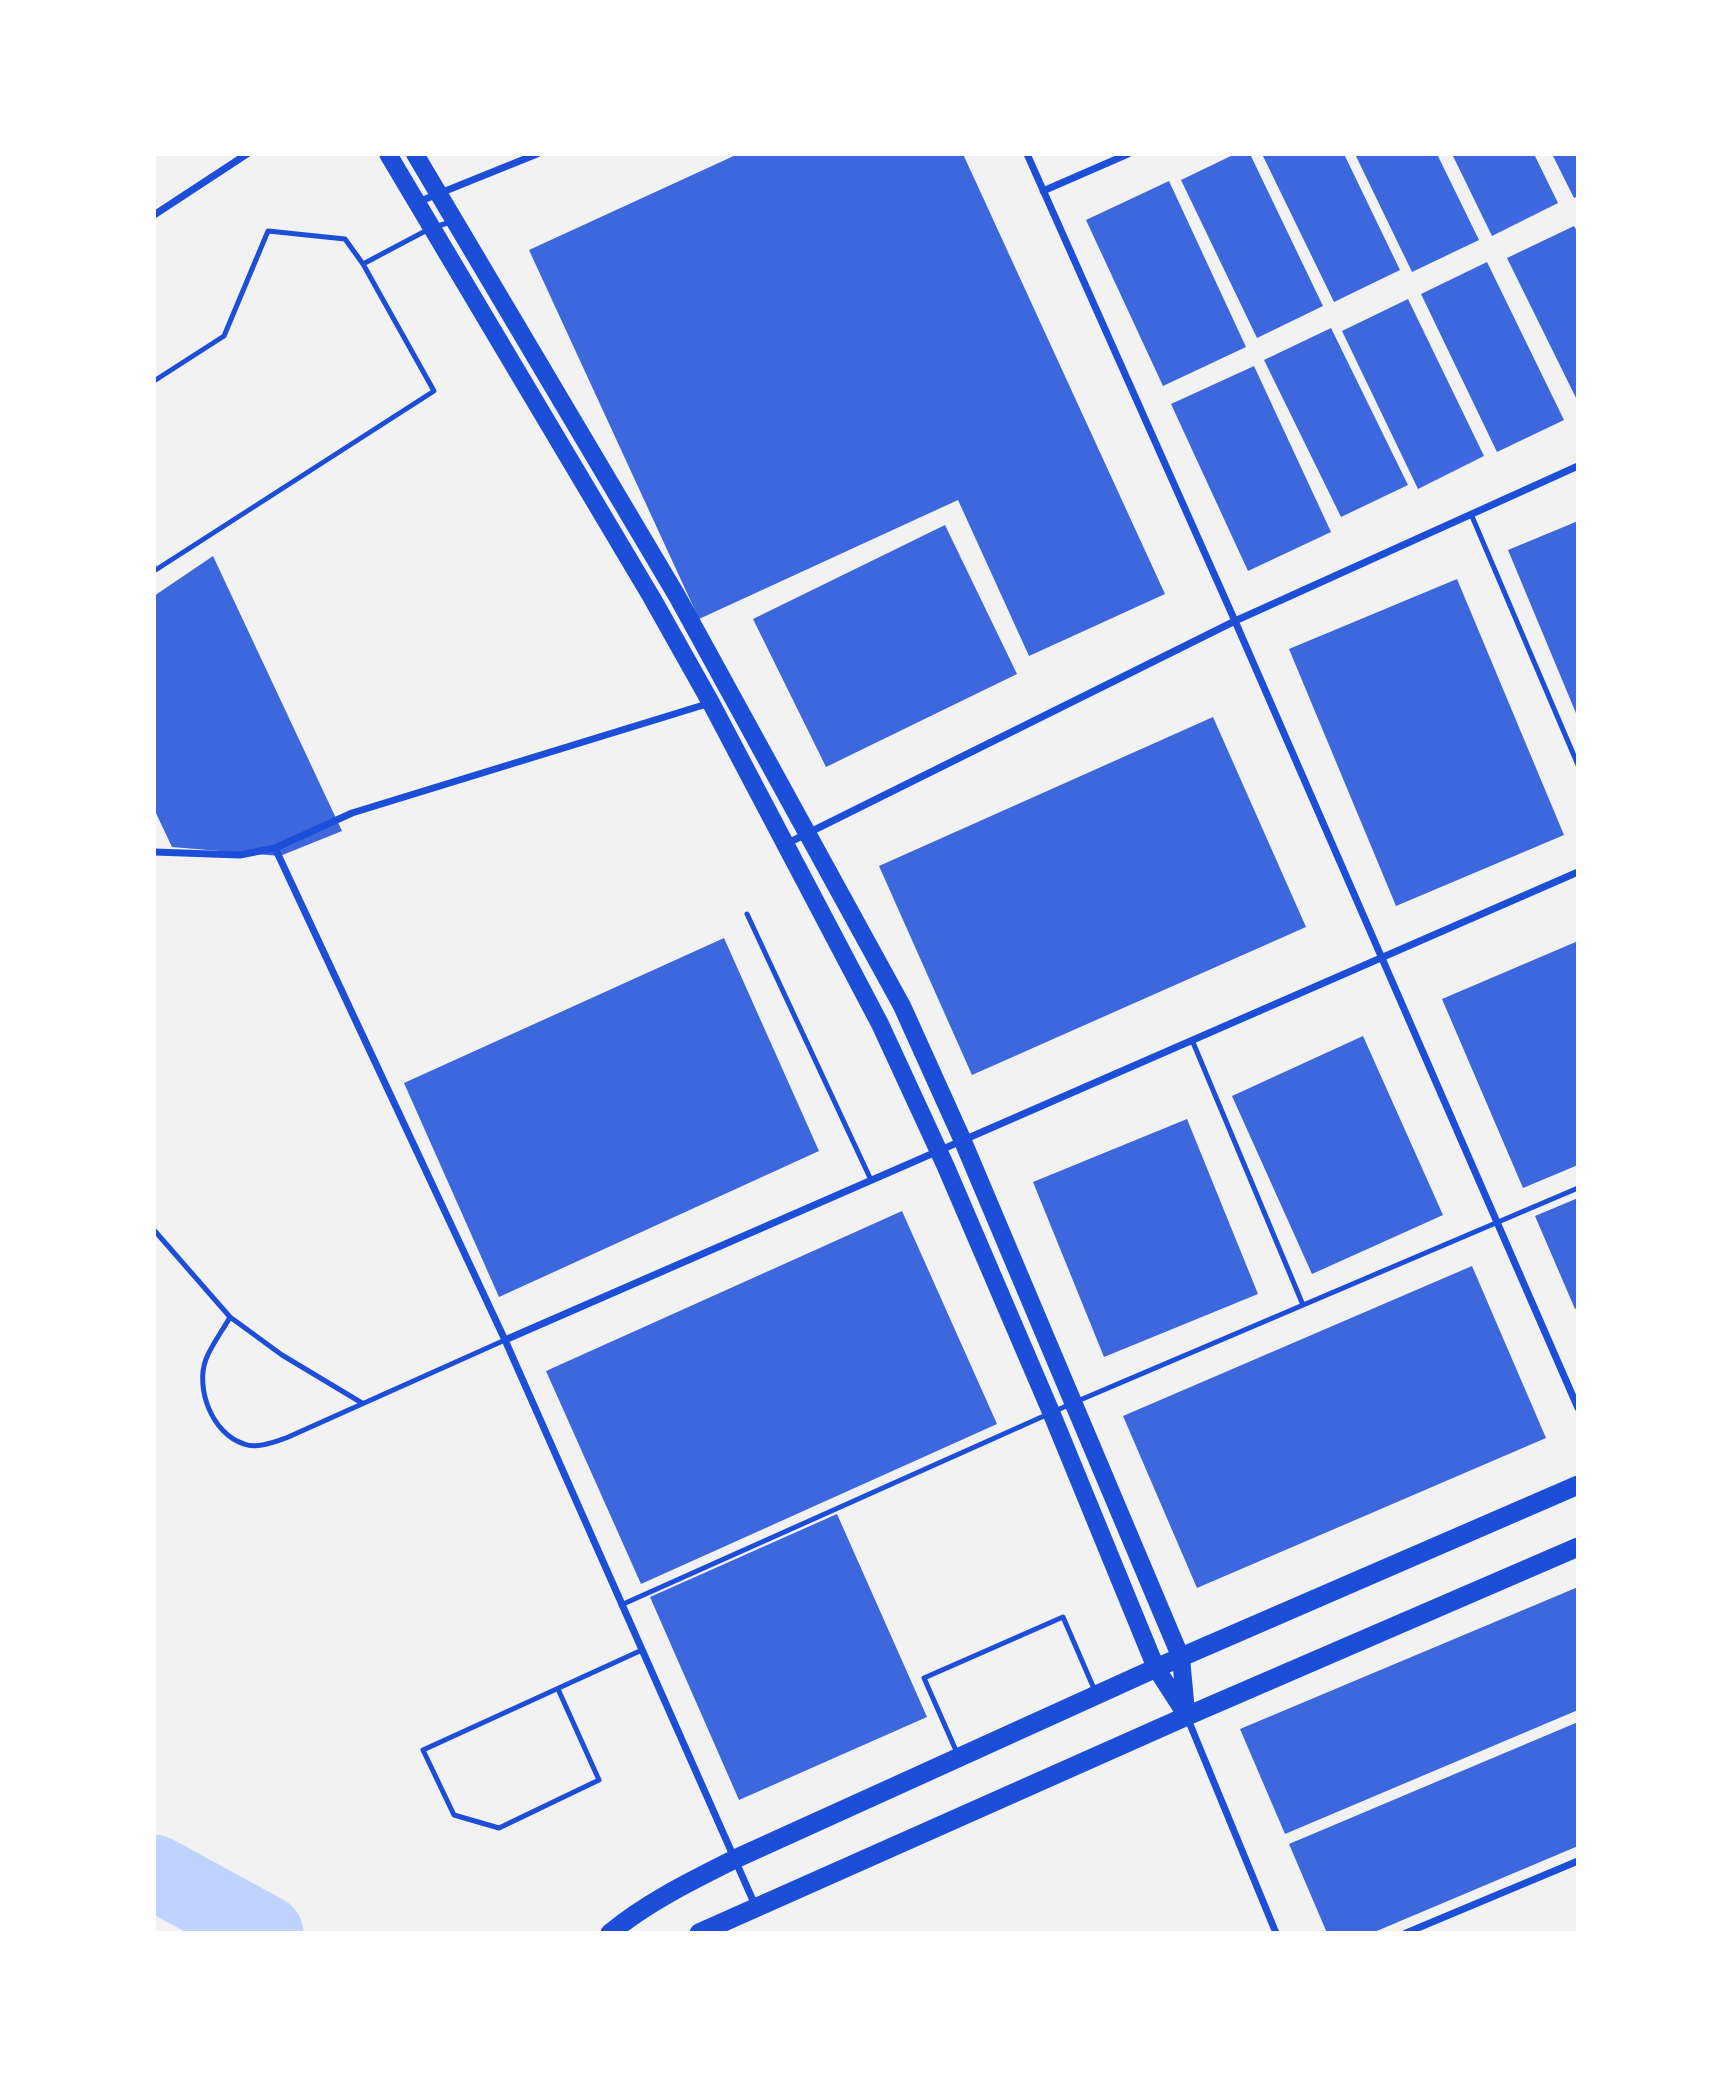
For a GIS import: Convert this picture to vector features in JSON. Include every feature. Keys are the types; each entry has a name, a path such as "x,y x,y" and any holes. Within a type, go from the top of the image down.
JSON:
{"highway":[{"path":"610,1933 632,1915 675,1889 734,1859 1156,1668 1578,1485"},
{"path":"699,1933 1187,1716 1578,1547"}],"main road":[{"path":"388,154 645,586 711,703 880,1024 939,1152 1051,1412 1156,1668 1187,1716"},
{"path":"415,154 677,596 902,1006 962,1139 1181,1658 1187,1716"}],"street":[{"path":"154,215 247,154"},
{"path":"418,202 537,154"},
{"path":"1027,154 1235,621 1578,1408"},
{"path":"1043,191 1128,154"},
{"path":"786,844 1235,621 1578,466"},
{"path":"154,852 240,855 275,848 352,813 711,703"},
{"path":"275,848 505,1340 756,1906"},
{"path":"505,1340 1578,872"},
{"path":"1187,1716 1276,1933"},
{"path":"1406,1933 1578,1861"}],"lane":[{"path":"363,264 431,228 455,221"},
{"path":"154,381 224,336 268,232 345,239 363,264 434,390 154,571"},
{"path":"1471,514 1578,765"},
{"path":"747,914 871,1180"},
{"path":"1192,1040 1303,1305"},
{"path":"621,1605 1051,1412 1578,1188"},
{"path":"154,1230 230,1317 282,1355 362,1403"},
{"path":"230,1317 206,1360 202,1384 206,1402 216,1422 229,1436 246,1445 267,1444 505,1340"},
{"path":"959,1758 924,1678 1063,1617 1097,1696"},
{"path":"558,1689 599,1780 499,1828 454,1815 423,1750 642,1650"}],"building":[{"path":"738,154 963,154 1165,594 1029,656 958,500 699,619 529,250"},
{"path":"1235,154 1250,154 1323,306 1257,338 1181,180"},
{"path":"1262,154 1344,154 1400,270 1334,302"},
{"path":"1355,154 1437,154 1479,240 1412,272"},
{"path":"1452,154 1534,154 1558,203 1492,236"},
{"path":"1552,154 1578,154 1578,196 1574,198"},
{"path":"1169,181 1246,347 1163,386 1086,220"},
{"path":"1574,226 1578,233 1578,402 1507,258"},
{"path":"1487,262 1564,420 1497,452 1421,294"},
{"path":"1408,299 1484,456 1418,489 1342,331"},
{"path":"1331,328 1408,485 1341,517 1264,360"},
{"path":"1254,366 1331,532 1248,571 1171,404"},
{"path":"1578,521 1578,718 1508,550"},
{"path":"945,525 1017,674 826,767 753,619"},
{"path":"213,556 342,831 280,856 172,847 154,809 154,596"},
{"path":"1457,579 1564,835 1396,906 1289,649"},
{"path":"1213,717 1306,927 972,1075 879,866"},
{"path":"724,938 819,1151 499,1297 404,1083"},
{"path":"1578,941 1578,1165 1523,1188 1442,999"},
{"path":"1363,1036 1443,1215 1312,1274 1232,1096"},
{"path":"1187,1119 1258,1294 1104,1357 1033,1182"},
{"path":"1578,1198 1578,1308 1575,1309 1535,1216"},
{"path":"902,1211 997,1424 641,1584 546,1371"},
{"path":"1472,1266 1546,1438 1197,1588 1123,1416"},
{"path":"837,1514 927,1717 739,1800 650,1597"},
{"path":"1578,1587 1578,1710 1285,1834 1240,1729"},
{"path":"1578,1722 1578,1846 1372,1933 1327,1933 1289,1844"}],"waterway":[{"path":"154,1872 266,1933"}]}
